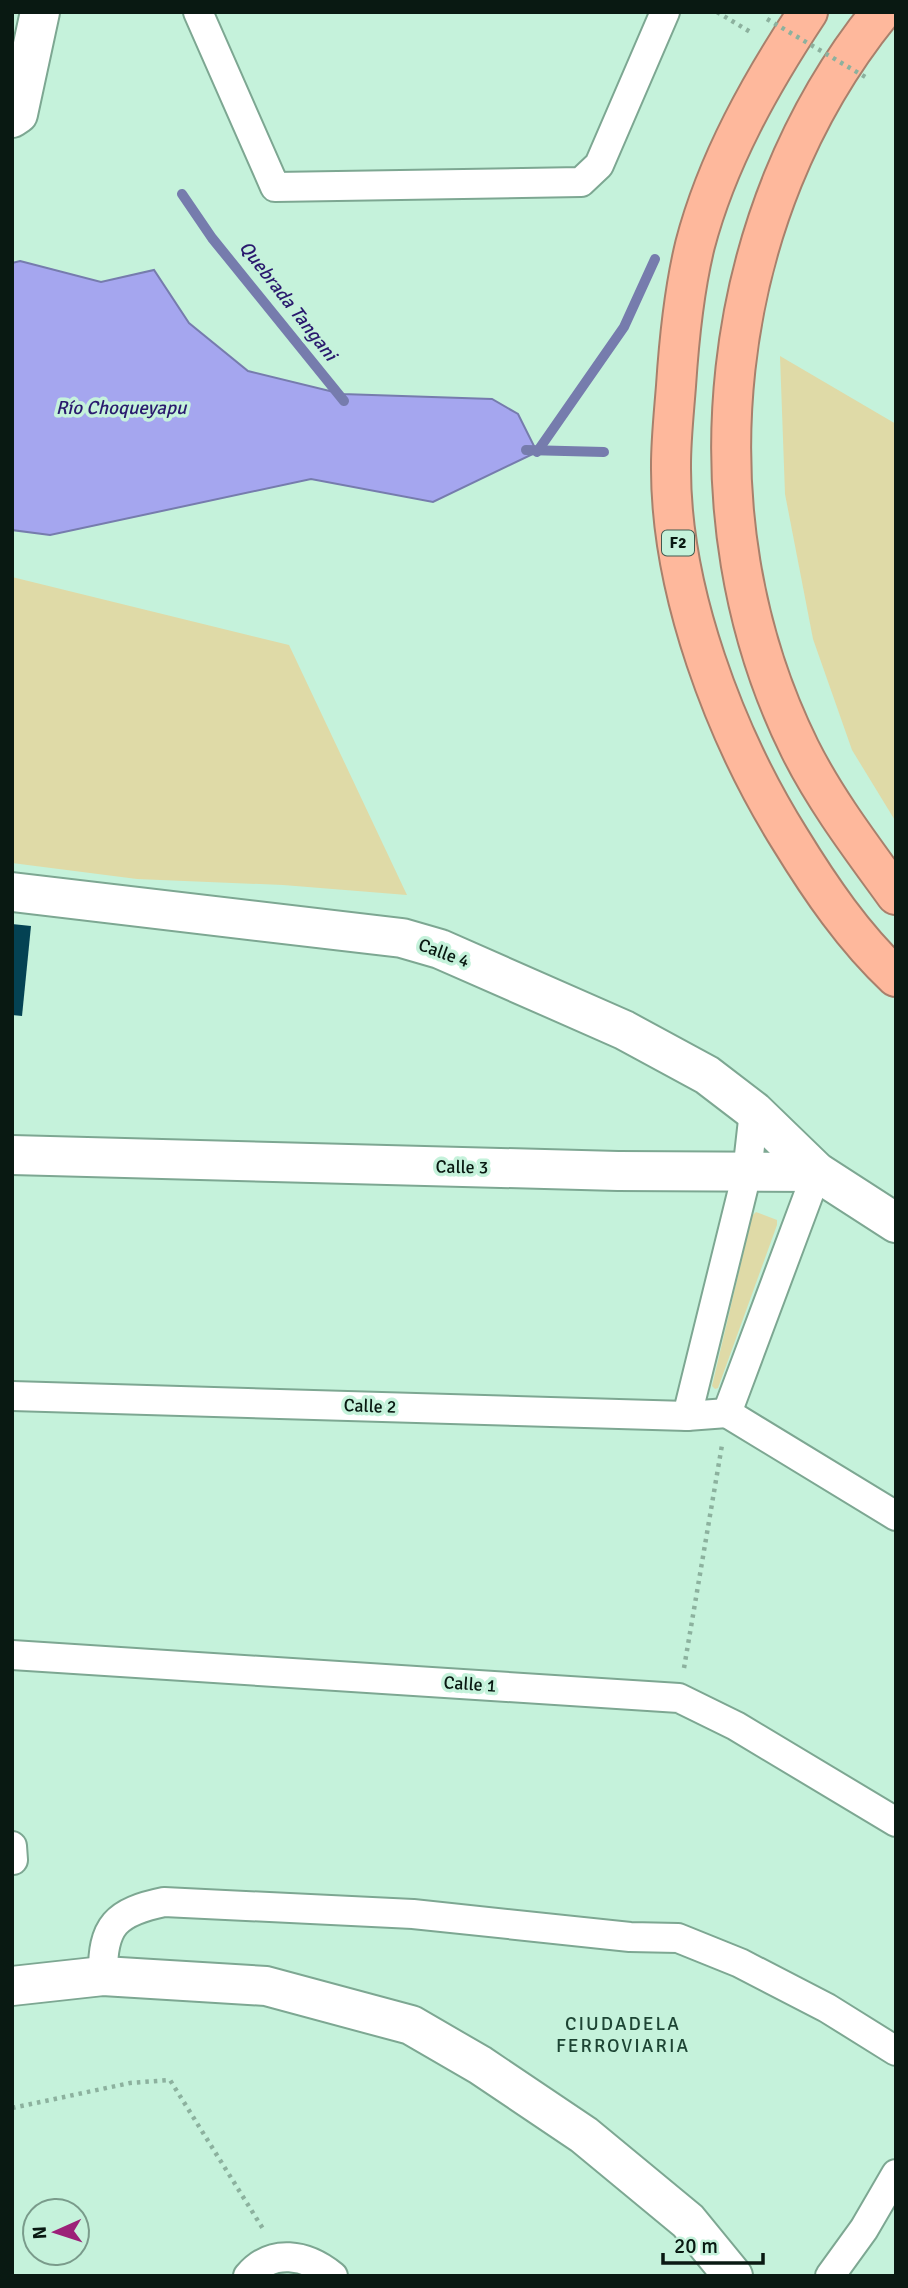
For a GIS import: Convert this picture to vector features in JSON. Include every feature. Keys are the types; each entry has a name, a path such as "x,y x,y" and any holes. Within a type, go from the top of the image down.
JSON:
{"highway":[{"name":"F2","path":"808,12 771,67 730,147 695,244 678,346 670,467 678,545 692,614 722,708 767,802 817,884 896,977"},
{"path":"881,12 825,90 786,166 753,267 739,334 732,412 733,490 744,581 771,677 800,749 848,829 896,895"}],"street":[{"path":"12,118 18,114 40,12"},
{"path":"198,12 275,187 582,182 599,165 666,12"},
{"name":"Calle 4","path":"12,892 402,938 440,949 624,1030 707,1075 754,1111 817,1172"},
{"path":"687,1416 747,1173 754,1111"},
{"name":"Calle 3","path":"12,1156 747,1173 817,1172"},
{"path":"896,1223 817,1172 727,1413 896,1516"},
{"name":"Calle 2","path":"12,1396 687,1416 727,1413"},
{"name":"Calle 1","path":"12,1655 679,1698 736,1726 896,1822"},
{"path":"12,1846 13,1860"},
{"path":"103,1976 102,1950 111,1929 125,1913 164,1902 413,1914 630,1937 678,1938 762,1974 827,2008 896,2051"},
{"path":"12,1986 103,1976 266,1986 411,2025 480,2065 584,2134 688,2221 733,2276"},
{"path":"830,2276 864,2230 896,2174"},
{"path":"248,2276 258,2264 281,2256 303,2258 333,2276"}],"path":[{"path":"717,12 758,36"},
{"path":"762,27 767,19 867,78"},
{"path":"679,1698 727,1413"},
{"path":"12,2108 130,2083 170,2080 281,2256"}],"shaded area":[{"path":"780,356 896,424 896,822 852,750 813,639 785,494"},
{"path":"12,577 289,645 407,895 283,885 137,879 12,863"},
{"path":"756,1212 777,1220 777,1225 718,1388 715,1389 712,1386 752,1216"}],"water":[{"name":"Río Choqueyapu","path":"20,261 101,282 154,270 189,323 248,371 342,394 492,399 518,414 537,452 433,502 311,479 50,535 12,530 12,263"}],"building":[{"path":"12,924 31,926 22,1016 12,1015"}],"waterway":[{"name":"Quebrada Tangani","path":"182,194 212,238 344,401"},
{"path":"537,452 624,327 655,259"},
{"name":"Río Choqueyapu","path":"526,450 604,452"}],"district":[{"name":"CIUDADELA FERROVIARIA","path":"623,2035"}]}
